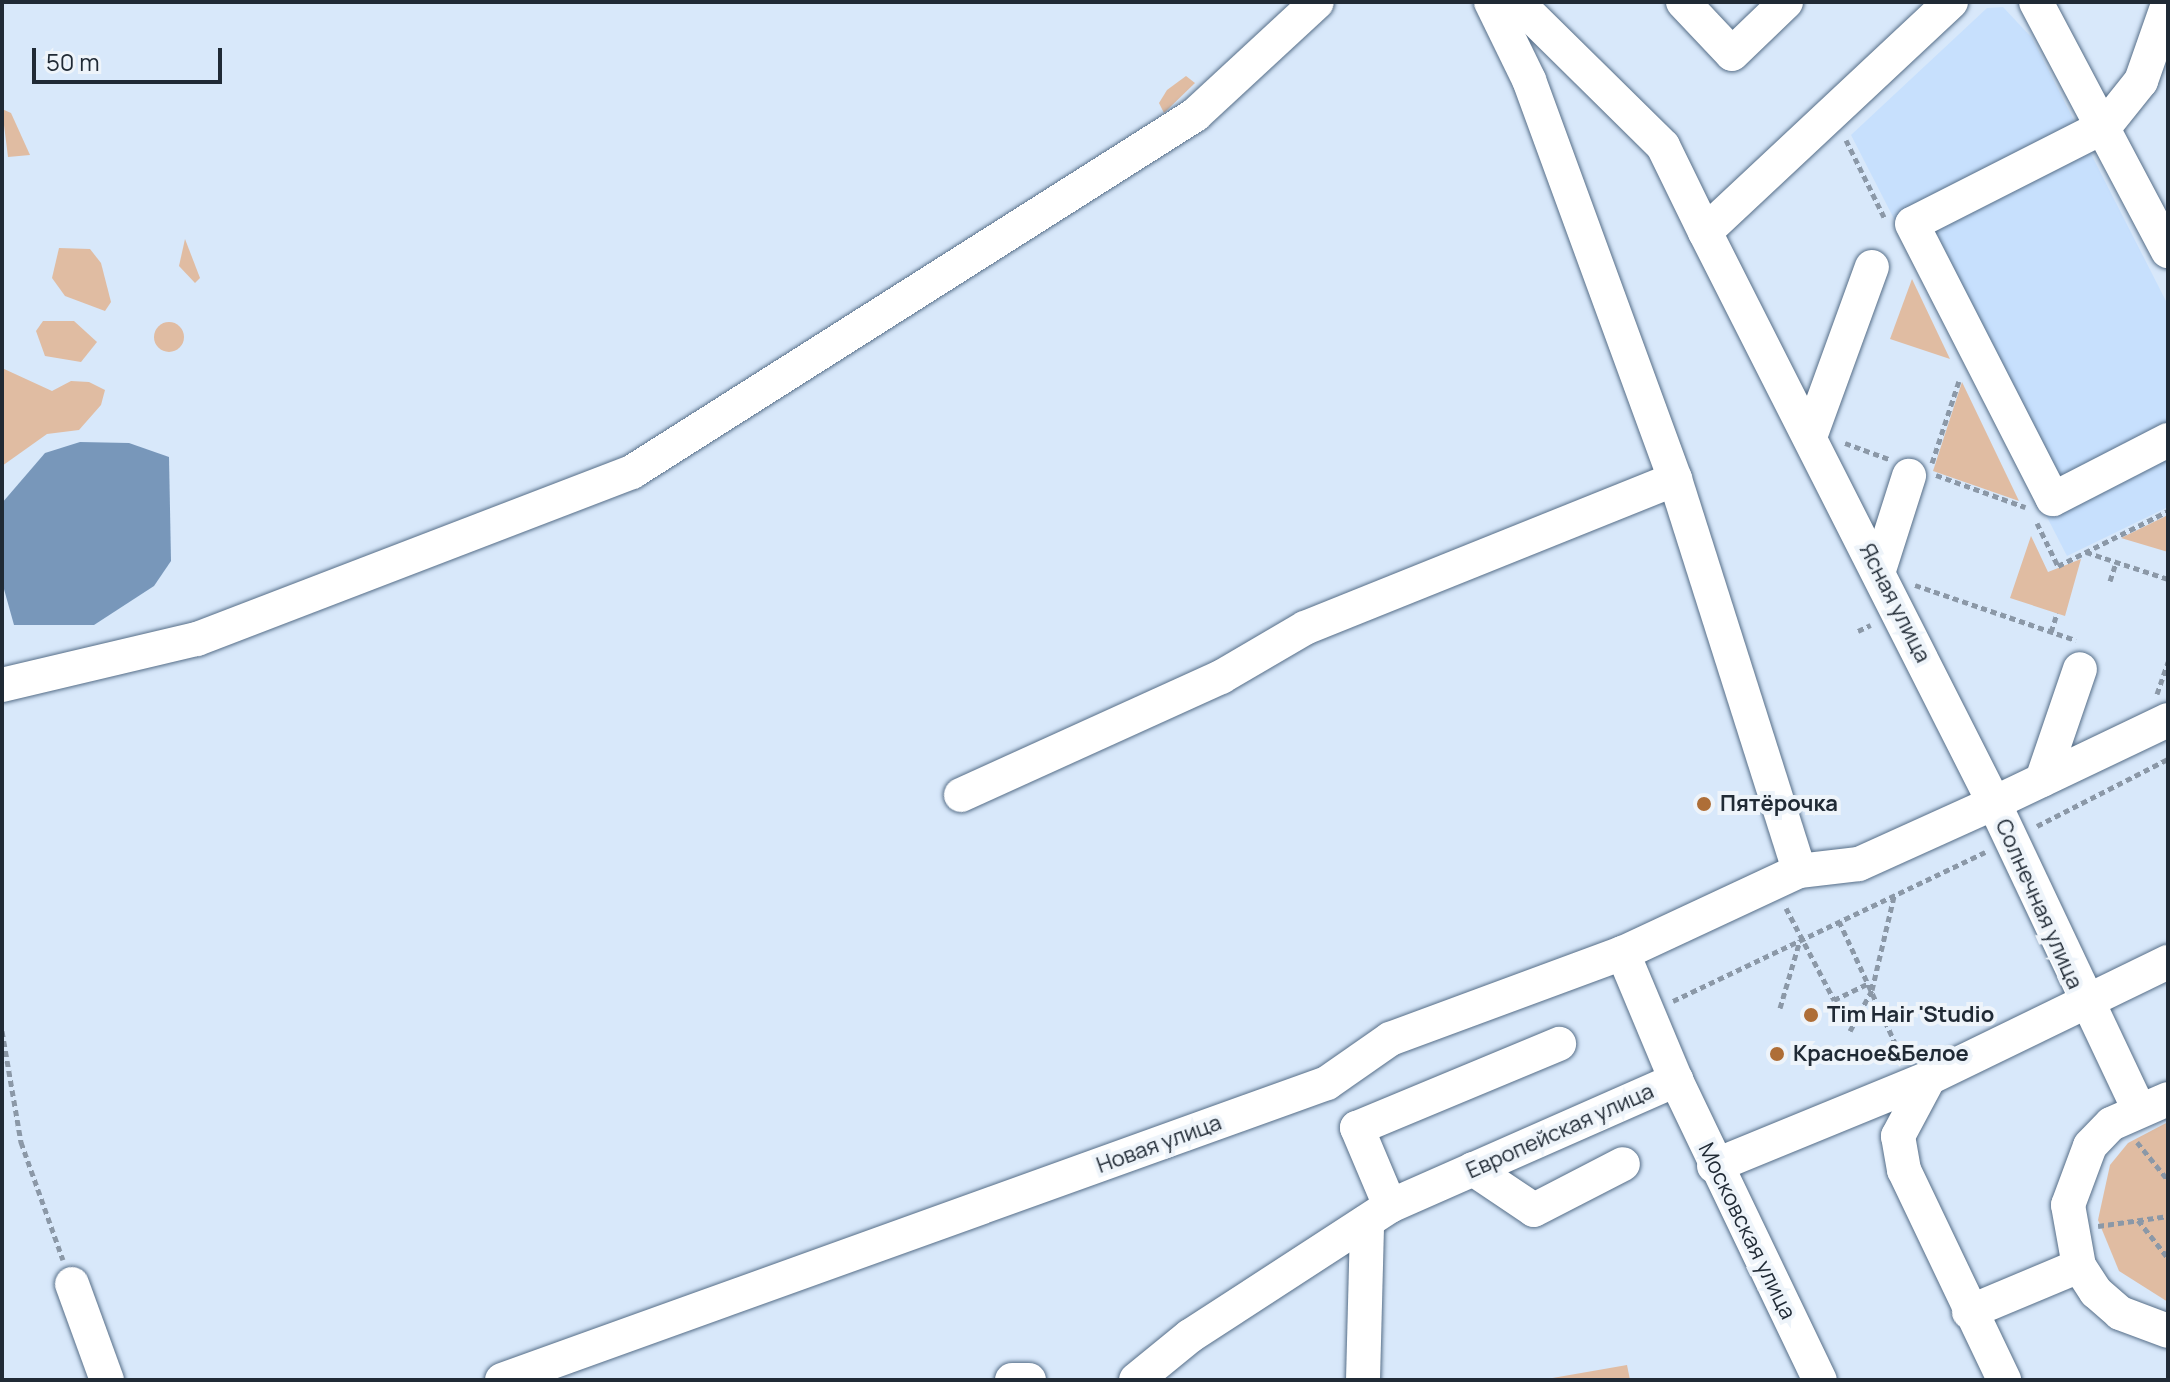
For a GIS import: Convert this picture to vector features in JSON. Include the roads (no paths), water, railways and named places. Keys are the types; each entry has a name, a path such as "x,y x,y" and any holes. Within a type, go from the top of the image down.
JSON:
{"street":[{"path":"2,685 197,639 632,472 1183,124 1317,2"},
{"path":"1683,2 1732,54 1786,2"},
{"path":"1705,232 1951,2"},
{"path":"2036,2 2105,126 2168,251"},
{"path":"1515,3 1529,80 1675,479 1788,876"},
{"name":"Ясная улица","path":"1515,3 1663,146 1705,232 1820,437 1891,576 1994,803"},
{"path":"2168,4 2141,81 2105,126 1912,224 2053,499 2168,440"},
{"path":"1820,437 1872,267"},
{"path":"1891,576 1913,471"},
{"path":"961,795 1221,677 1305,628 1675,479"},
{"path":"2042,780 2076,662"},
{"path":"1994,803 2042,780 2161,711"},
{"name":"Новая улица","path":"513,1378 1327,1083 1390,1039 1623,953 1788,876 1859,864 1994,803"},
{"name":"Солнечная улица","path":"1994,803 2141,1121"},
{"name":"Европейская улица","path":"1150,1376 1378,1217 1473,1169 1676,1080 1623,953"},
{"name":"Солнечная улица","path":"1714,1166 1919,1082 2168,962"},
{"path":"1363,1380 1378,1217 1357,1128 1559,1044"},
{"name":"Московская улица","path":"1676,1080 1714,1166 1820,1380"},
{"path":"1919,1082 1898,1136 1904,1170 2004,1380"},
{"path":"2079,1266 2089,1227 2075,1174 2090,1146 2141,1121"},
{"path":"1473,1169 1534,1210 1623,1164"},
{"path":"1969,1312 2079,1266"},
{"path":"2079,1266 2120,1313 2168,1331"},
{"path":"72,1284 107,1380"},
{"path":"1012,1380 1029,1380"}],"place":[{"name":"Пятёрочка","path":"1704,804"},
{"name":"Tim Hair 'Studio","path":"1811,1015"},
{"name":"Красное&Белое","path":"1777,1054"}]}
